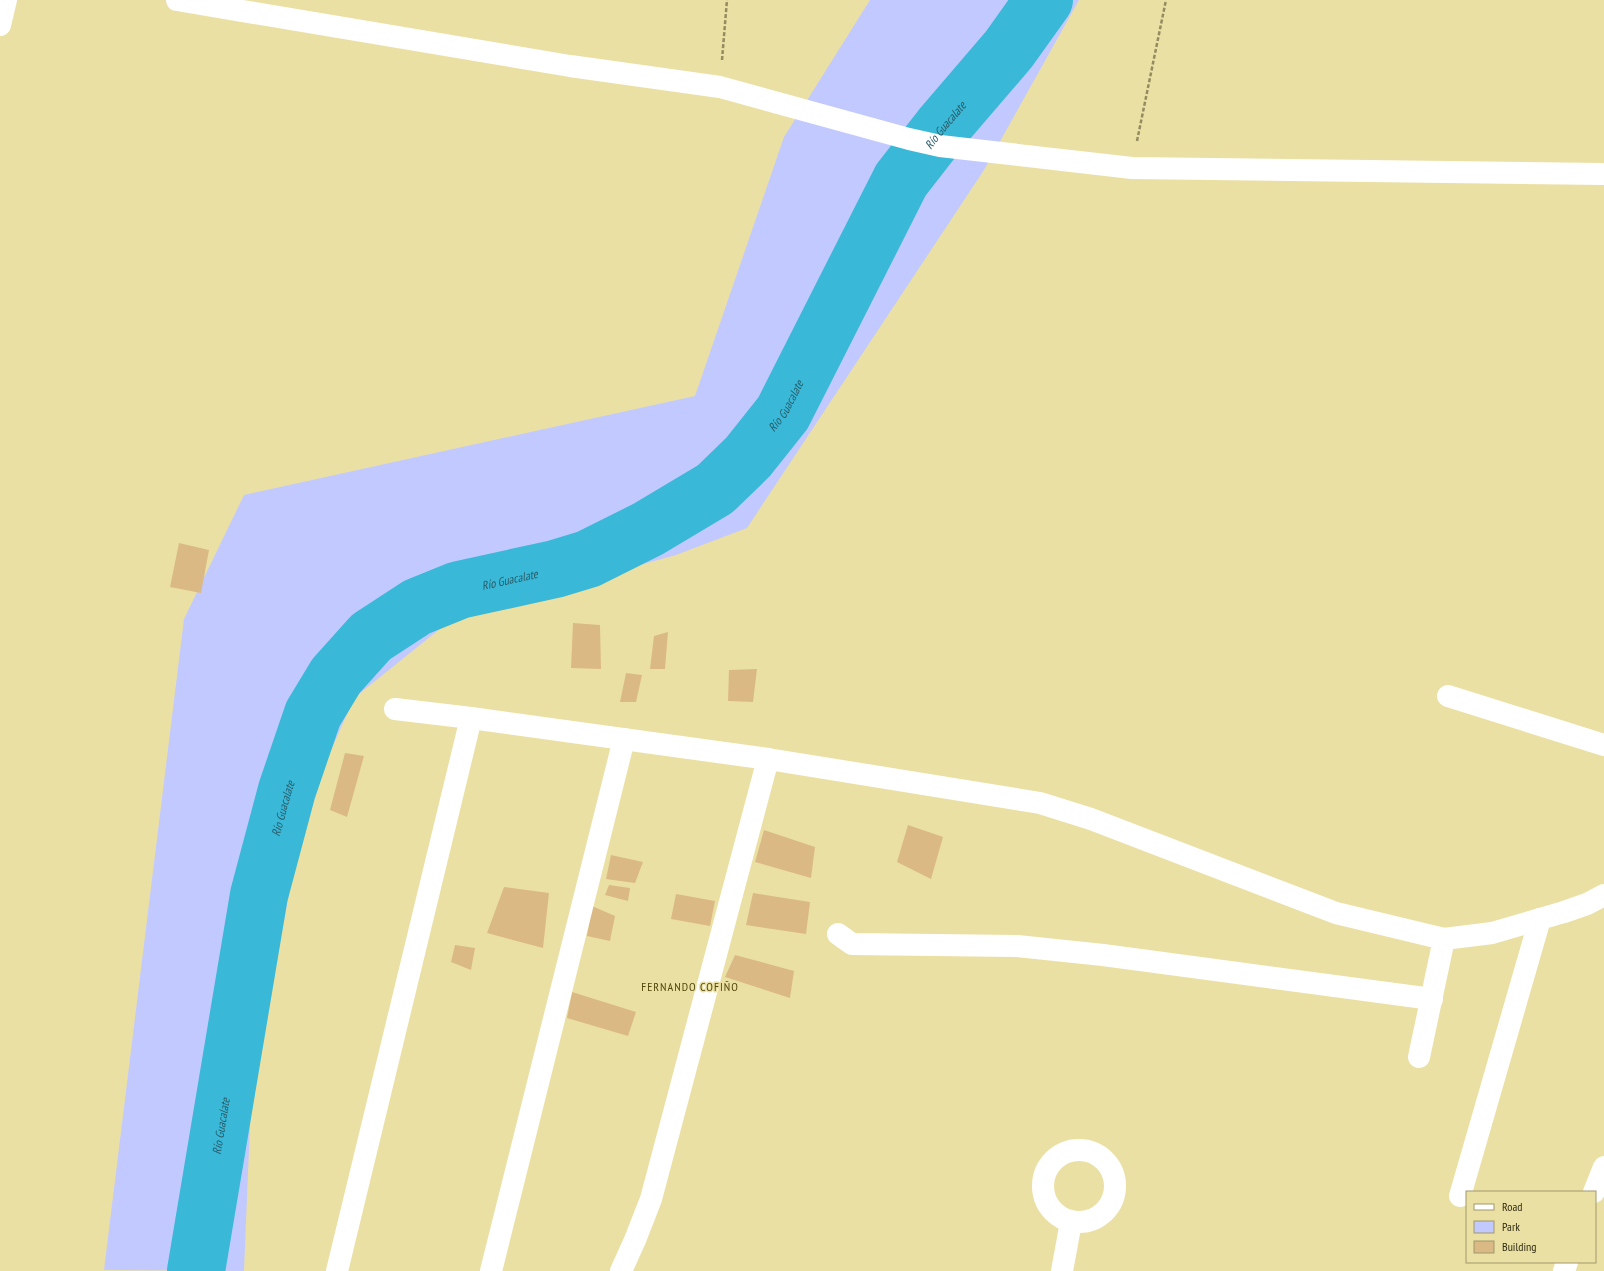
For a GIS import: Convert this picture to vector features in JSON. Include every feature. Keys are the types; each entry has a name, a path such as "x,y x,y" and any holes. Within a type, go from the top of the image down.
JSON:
{"street":[{"path":"0,25 6,0"},
{"path":"177,0 570,66 720,87 909,139 940,146 1132,168 1604,174"},
{"path":"1448,696 1604,745"},
{"path":"395,709 768,759 1040,803 1091,819 1336,913 1444,940 1492,933 1587,904 1604,896"},
{"path":"337,1271 471,718"},
{"path":"491,1271 624,739"},
{"path":"621,1271 651,1199 768,759"},
{"path":"1460,1196 1540,919"},
{"path":"838,934 852,944 1016,946 1103,955 1432,999"},
{"path":"1419,1056 1444,940"},
{"path":"1594,1191 1604,1167"},
{"path":"1062,1271 1072,1222"}],"path":[{"path":"720,87 727,0"},
{"path":"1132,168 1166,0"}],"green space":[{"path":"870,0 1079,0 984,170 747,528 676,555 456,616 354,698 304,812 251,1100 244,1271 104,1270 184,619 244,495 695,396 784,137"}],"building":[{"path":"179,543 209,550 201,593 170,587"},
{"path":"573,623 600,625 601,669 571,668"},
{"path":"668,632 665,669 650,669 654,636"},
{"path":"757,669 753,702 728,701 729,670"},
{"path":"626,673 642,675 636,702 620,702"},
{"path":"345,753 364,756 347,817 330,810"},
{"path":"908,825 943,837 931,879 897,862"},
{"path":"764,830 815,847 811,878 755,862"},
{"path":"611,855 643,862 635,883 606,879"},
{"path":"609,885 630,888 628,901 605,895"},
{"path":"504,887 549,893 543,948 487,933"},
{"path":"753,893 810,902 806,934 746,925"},
{"path":"676,894 715,901 710,926 671,919"},
{"path":"592,906 615,916 610,941 587,936"},
{"path":"455,945 475,948 471,970 451,962"},
{"path":"735,955 794,971 790,998 725,977"},
{"path":"572,992 636,1012 628,1036 567,1018"}],"waterway":[{"name":"Río Guacalate","path":"196,1271 259,895 287,790 313,714 336,676 371,637 417,607 459,590 555,569 588,559 648,529 715,489 748,457 783,413 901,180 943,126 1009,49 1044,0"}],"district":[{"name":"FERNANDO COFIÑO","path":"690,986"}]}
